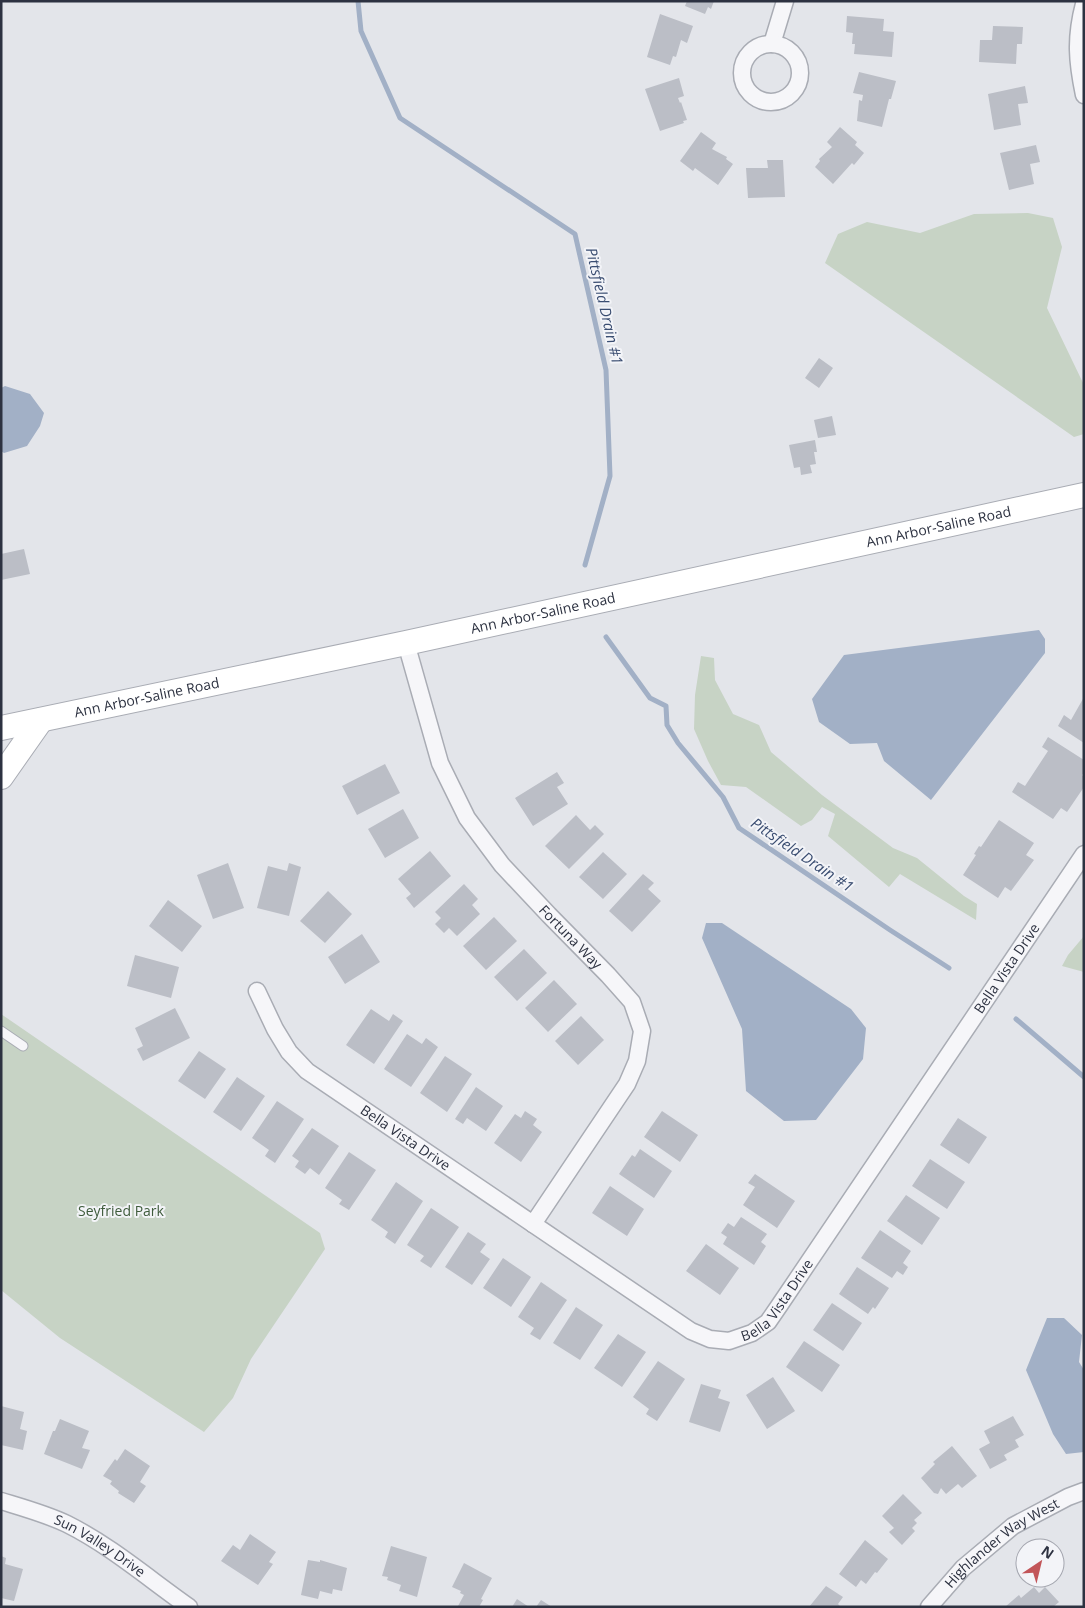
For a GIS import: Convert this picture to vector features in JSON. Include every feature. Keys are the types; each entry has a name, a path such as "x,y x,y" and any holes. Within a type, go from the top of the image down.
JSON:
{"main road":[{"name":"Ann Arbor-Saline Road","path":"1,728 406,643 1084,496"},
{"path":"1,777 41,720"}],"street":[{"path":"772,44 785,1"},
{"path":"1084,4 1078,40 1078,67 1084,94"},
{"name":"Fortuna Way","path":"406,643 440,763 467,818 502,865 632,1002 642,1031 638,1061 627,1084 533,1224"},
{"name":"Bella Vista Drive","path":"257,991 275,1030 289,1052 307,1071 690,1330 710,1339 729,1342 752,1333 768,1322 1084,854"},
{"name":"Highlander Way West","path":"929,1607 963,1568 1013,1526 1084,1492"},
{"name":"Sun Valley Drive","path":"1,1501 67,1524 101,1544 189,1607"}],"lane":[{"path":"1,1031 23,1046"}],"green space":[{"path":"1028,213 1053,218 1062,247 1047,308 1084,385 1084,434 1074,437 825,263 838,234 867,222 920,233 974,214"},
{"path":"701,656 714,658 715,680 733,714 759,725 771,752 822,795 893,848 917,858 964,896 977,904 976,920 900,874 889,887 828,836 835,814 822,807 812,820 801,826 746,787 721,785 694,729 695,695"},
{"path":"1084,936 1084,972 1062,966 1068,955"},
{"name":"Seyfried Park","path":"1,1014 320,1233 325,1249 251,1359 233,1398 204,1432 60,1338 1,1290"}],"water":[{"path":"5,386 30,394 44,413 40,426 27,446 4,453 1,451 1,388"},
{"path":"1039,630 1045,639 1045,653 931,800 884,761 877,743 850,744 819,722 812,699 844,655"},
{"path":"706,923 722,923 851,1009 866,1028 863,1059 816,1120 784,1121 746,1091 742,1029 702,938"},
{"path":"1047,1318 1064,1318 1082,1335 1079,1362 1084,1370 1084,1452 1066,1454 1053,1434 1026,1370"}],"building":[{"path":"687,1 714,1 711,9 708,7 705,14 685,6"},
{"path":"660,14 693,26 687,43 681,40 676,57 673,56 670,65 647,57"},
{"path":"847,16 884,19 883,31 894,32 892,57 854,54 855,44 852,44 853,33 846,32"},
{"path":"993,26 1023,27 1022,44 1017,44 1016,64 979,62 980,40 992,40"},
{"path":"859,72 896,81 882,127 857,121 859,100 862,101 863,95 853,93"},
{"path":"679,78 684,96 678,98 687,120 683,121 684,123 660,131 645,89"},
{"path":"1025,86 1028,103 1018,104 1021,125 994,130 988,94"},
{"path":"840,127 857,142 855,145 864,153 833,184 815,167 820,161 819,159 832,147 827,142"},
{"path":"701,132 716,143 712,149 727,157 726,159 733,164 718,185 695,168 693,171 680,161"},
{"path":"1036,145 1040,162 1030,164 1034,184 1009,190 1000,153"},
{"path":"767,160 783,160 785,197 748,198 746,168 768,168"},
{"path":"819,358 833,368 819,388 805,378"},
{"path":"832,416 836,435 818,438 814,420"},
{"path":"815,440 816,464 810,465 812,473 801,475 800,467 794,468 789,445"},
{"path":"24,549 30,574 1,580 1,554"},
{"path":"1084,697 1084,743 1058,726 1064,715 1071,720"},
{"path":"1048,737 1084,760 1084,773 1082,775 1084,777 1084,787 1067,812 1061,808 1053,819 1012,792 1018,782 1025,786 1048,751 1042,747"},
{"path":"385,764 400,793 357,815 342,786"},
{"path":"557,772 564,783 557,787 568,804 533,826 515,798"},
{"path":"403,809 419,838 385,858 368,829"},
{"path":"576,815 590,830 595,825 604,834 569,869 545,846"},
{"path":"999,820 1034,843 1026,855 1034,860 1011,891 1005,887 998,898 963,875 976,855 974,854 979,846 981,847"},
{"path":"430,851 451,876 414,908 406,898 411,894 398,879"},
{"path":"603,852 627,874 603,899 579,877"},
{"path":"228,863 244,908 213,919 197,875"},
{"path":"289,863 301,867 289,916 257,908 268,866 287,871"},
{"path":"643,874 654,883 648,889 661,901 632,932 609,911"},
{"path":"464,884 478,899 472,905 480,914 457,936 449,928 444,933 435,924 441,918 435,912"},
{"path":"328,891 352,914 325,943 300,921"},
{"path":"168,900 202,926 182,952 149,926"},
{"path":"494,917 517,941 486,970 463,946"},
{"path":"362,934 380,962 345,984 328,957"},
{"path":"524,949 547,973 517,1001 494,977"},
{"path":"135,955 179,967 171,998 127,986"},
{"path":"554,980 577,1004 548,1032 525,1008"},
{"path":"175,1008 190,1038 143,1061 137,1049 143,1046 135,1028"},
{"path":"371,1009 389,1021 393,1014 403,1021 374,1064 346,1045"},
{"path":"581,1016 604,1040 578,1065 555,1041"},
{"path":"407,1034 422,1044 426,1038 438,1047 411,1087 384,1069"},
{"path":"199,1051 226,1069 205,1099 178,1081"},
{"path":"445,1056 472,1074 447,1112 420,1093"},
{"path":"237,1077 265,1096 241,1131 213,1112"},
{"path":"476,1087 503,1106 486,1131 467,1118 463,1124 455,1119"},
{"path":"277,1101 304,1119 275,1163 265,1156 269,1150 252,1138"},
{"path":"525,1111 537,1119 533,1125 542,1132 521,1162 494,1143 515,1114 521,1118"},
{"path":"662,1111 698,1135 680,1162 644,1137"},
{"path":"958,1118 987,1137 969,1164 940,1145"},
{"path":"312,1128 339,1146 319,1175 310,1168 305,1174 295,1167 299,1161 292,1156"},
{"path":"640,1149 672,1171 654,1198 619,1174 632,1155 635,1157"},
{"path":"349,1152 376,1170 349,1210 339,1204 342,1200 325,1188"},
{"path":"930,1159 965,1182 947,1209 912,1186"},
{"path":"755,1174 795,1201 777,1228 743,1205 755,1187 748,1183"},
{"path":"396,1182 423,1201 395,1244 385,1237 388,1232 371,1220"},
{"path":"610,1186 644,1209 627,1236 592,1213"},
{"path":"906,1195 940,1218 922,1245 887,1221"},
{"path":"431,1208 459,1227 431,1268 420,1261 424,1256 407,1245"},
{"path":"741,1217 767,1234 761,1242 766,1246 754,1265 723,1244 727,1237 721,1233 728,1223 734,1227"},
{"path":"880,1230 911,1251 903,1263 908,1267 903,1275 897,1271 892,1278 861,1258"},
{"path":"468,1232 486,1244 480,1252 490,1259 472,1285 445,1267"},
{"path":"706,1244 739,1268 720,1295 686,1271"},
{"path":"503,1258 531,1277 511,1307 483,1288"},
{"path":"857,1267 889,1288 875,1309 873,1307 868,1314 839,1294"},
{"path":"541,1282 567,1300 540,1340 530,1334 534,1328 518,1317"},
{"path":"832,1303 862,1323 843,1351 813,1330"},
{"path":"576,1307 603,1325 580,1360 553,1343"},
{"path":"618,1334 646,1352 622,1387 594,1368"},
{"path":"804,1341 840,1365 822,1392 786,1367"},
{"path":"658,1361 685,1379 657,1421 646,1414 649,1409 633,1397"},
{"path":"773,1377 795,1411 767,1429 746,1395"},
{"path":"701,1384 721,1390 718,1398 730,1402 720,1432 689,1422"},
{"path":"1,1406 24,1412 20,1429 27,1431 23,1450 1,1445"},
{"path":"1013,1416 1024,1435 1015,1440 1019,1447 1004,1455 1007,1460 990,1469 979,1449 990,1443 984,1431"},
{"path":"60,1419 89,1431 82,1448 90,1450 82,1469 44,1454"},
{"path":"952,1446 977,1476 962,1488 958,1484 946,1494 941,1488 938,1494 934,1493 921,1478 935,1464 933,1462"},
{"path":"125,1449 150,1466 140,1482 146,1486 134,1503 118,1493 119,1491 110,1484 112,1481 103,1476"},
{"path":"903,1494 922,1513 914,1520 917,1523 912,1528 915,1531 902,1545 889,1532 894,1528 882,1516"},
{"path":"250,1534 276,1552 269,1562 273,1564 258,1585 221,1561 233,1545 240,1550"},
{"path":"865,1540 888,1559 866,1584 861,1580 856,1587 839,1574"},
{"path":"391,1546 427,1557 417,1597 399,1591 401,1585 387,1580 388,1577 382,1576"},
{"path":"1,1556 6,1558 5,1564 23,1569 14,1601 1,1598"},
{"path":"308,1560 320,1562 320,1560 347,1568 342,1591 333,1589 332,1594 320,1591 318,1599 301,1595"},
{"path":"464,1563 492,1578 479,1607 458,1606 464,1595 460,1593 461,1591 452,1587"},
{"path":"826,1586 843,1597 838,1604 841,1607 809,1607"},
{"path":"1033,1588 1039,1593 1046,1588 1059,1602 1053,1607 1005,1607 1019,1595 1021,1598"},
{"path":"517,1599 529,1607 512,1607"},
{"path":"541,1600 552,1607 536,1607"}],"waterway":[{"name":"Pittsfield Drain #1","path":"358,1 361,31 400,118 575,234 606,370 610,476 585,565"},
{"name":"Pittsfield Drain #1","path":"606,637 650,698 666,706 667,725 678,743 723,797 739,828 949,968"},
{"name":"Pittsfield Drain #1","path":"1016,1019 1084,1077"}]}
